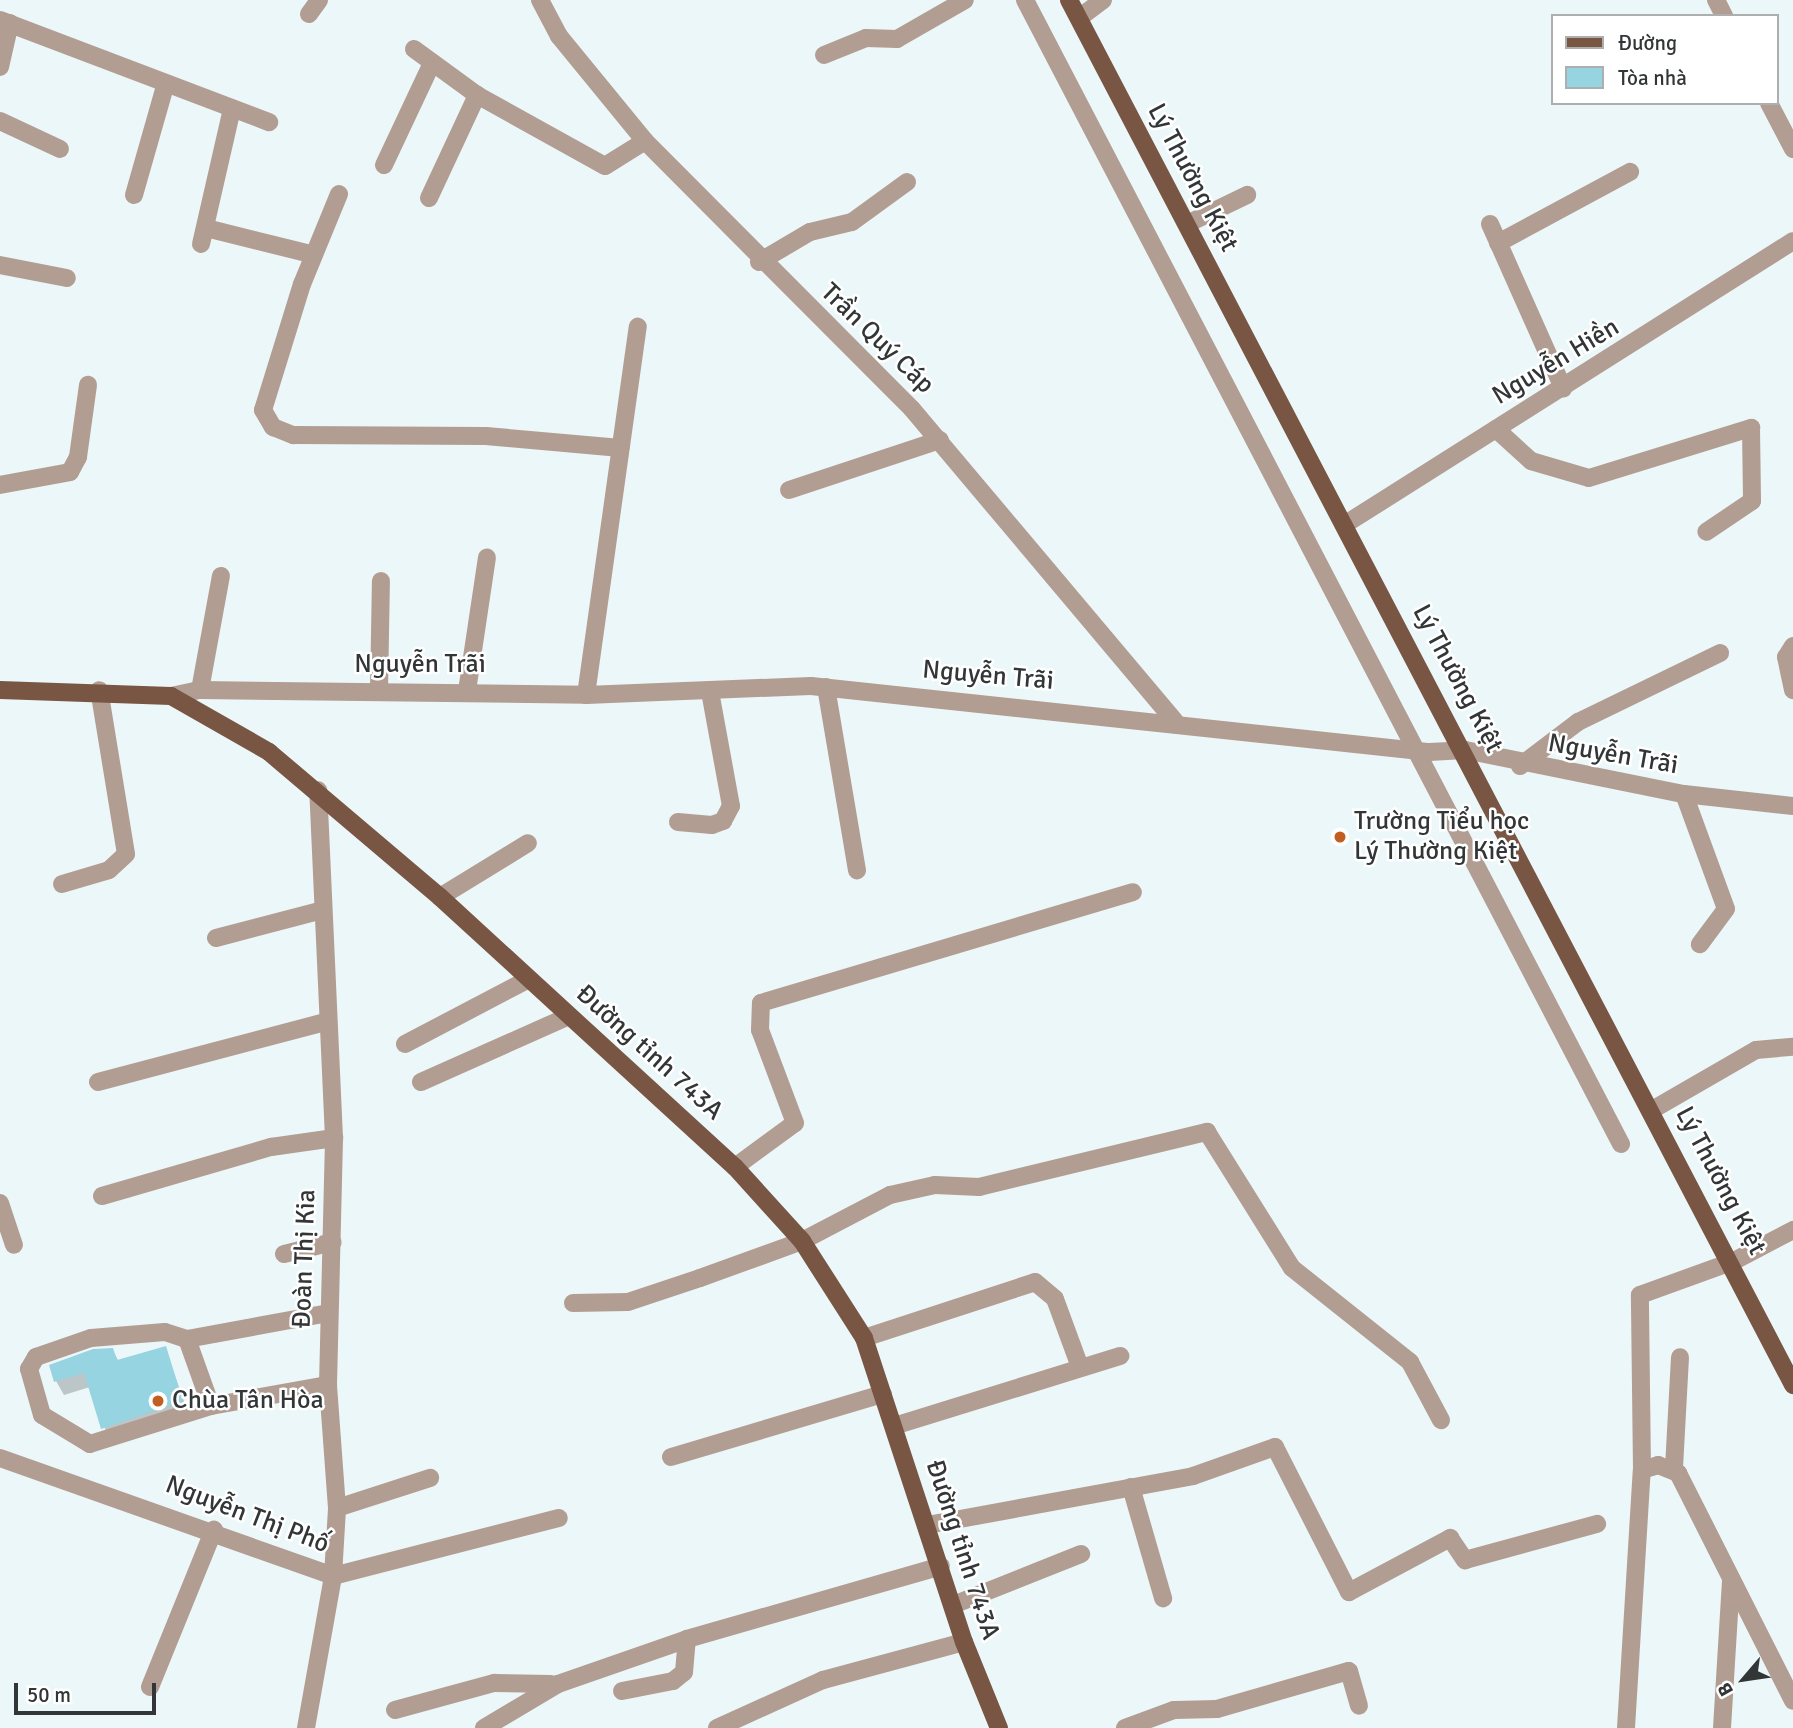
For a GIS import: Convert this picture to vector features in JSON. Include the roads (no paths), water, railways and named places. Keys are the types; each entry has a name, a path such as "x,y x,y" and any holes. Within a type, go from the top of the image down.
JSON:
{"main road":[{"name":"Lý Thường Kiệt","path":"1069,0 1734,1261 1793,1385"},
{"name":"Đường tỉnh 743A","path":"0,690 99,690 171,696 234,729 318,790 440,897 735,1167 802,1241 864,1338 964,1642 999,1728"}],"street":[{"name":"Trần Quý Cáp","path":"540,0 559,36 645,141 759,262 940,440 1175,721"},
{"path":"824,55 866,38 897,39 965,0"},
{"path":"1025,0 1621,1144"},
{"path":"1079,18 1103,0"},
{"path":"0,67 5,21 269,122"},
{"path":"414,49 477,95 605,166 645,141"},
{"path":"384,165 432,63"},
{"path":"134,195 166,82"},
{"path":"429,198 477,95"},
{"path":"1770,105 1793,149"},
{"path":"232,109 204,236 314,255"},
{"path":"0,121 60,149"},
{"path":"1498,243 1630,172"},
{"path":"759,262 810,233 852,222 907,182"},
{"path":"339,194 314,255 263,410 272,427 293,435 486,436 620,448"},
{"path":"1187,224 1247,195"},
{"path":"1490,224 1563,388"},
{"name":"Nguyễn Hiền","path":"1345,525 1496,429 1791,249"},
{"path":"0,265 66,278"},
{"path":"586,695 638,327"},
{"path":"0,485 70,472 78,457 88,385"},
{"path":"1496,429 1531,461 1589,478 1751,428 1752,501 1706,532"},
{"path":"789,491 940,440"},
{"path":"467,691 487,557"},
{"path":"200,690 221,576"},
{"path":"379,691 381,581"},
{"path":"1793,646 1786,657 1793,690"},
{"path":"1520,766 1578,722 1720,653"},
{"path":"826,687 856,870"},
{"name":"Nguyễn Trãi","path":"171,696 200,690 467,691 586,695 826,687 1175,721 1414,750 1465,750 1520,766 1684,794 1793,806"},
{"path":"62,884 108,870 126,854 99,690"},
{"path":"678,822 712,825 732,806 710,692"},
{"name":"Đoàn Thị Kia","path":"306,1728 334,1576 337,1508 328,1385 334,1138 319,911 318,790"},
{"path":"1684,794 1726,909 1700,944"},
{"path":"440,897 528,843"},
{"path":"735,1167 795,1123 760,1030 761,1003 1133,892"},
{"path":"216,938 319,911"},
{"path":"405,1044 529,979"},
{"path":"421,1082 569,1016"},
{"path":"98,1082 325,1022"},
{"path":"1652,1110 1756,1050 1793,1047"},
{"path":"573,1303 628,1302 802,1241 890,1195 935,1185 979,1187 1207,1132 1292,1268 1410,1362 1441,1420"},
{"path":"102,1196 271,1147 334,1138"},
{"path":"0,1203 13,1245"},
{"path":"1626,1728 1642,1470 1640,1295 1734,1261 1793,1230"},
{"path":"284,1254 333,1242"},
{"path":"864,1338 1035,1282 1055,1299 1080,1367"},
{"path":"328,1385 211,1406 90,1444 57,1427 35,1402 29,1369 49,1351 121,1332 187,1339 329,1313"},
{"path":"187,1339 211,1406"},
{"path":"894,1426 1120,1356"},
{"path":"1680,1357 1674,1468 1793,1701"},
{"path":"671,1457 883,1394"},
{"path":"927,1525 1193,1476 1275,1447 1349,1592 1450,1538 1465,1560 1597,1524"},
{"name":"Nguyễn Thị Phố","path":"0,1458 214,1529 334,1576 559,1518"},
{"path":"1642,1470 1674,1468"},
{"path":"337,1508 430,1478"},
{"path":"1131,1487 1163,1598"},
{"path":"150,1687 214,1529"},
{"path":"953,1605 1081,1554"},
{"path":"484,1728 558,1684 687,1639 941,1566"},
{"path":"1722,1728 1731,1578"},
{"path":"622,1691 673,1681 684,1672 687,1639"},
{"path":"717,1728 823,1680 964,1642"},
{"path":"1125,1728 1174,1710 1217,1709 1349,1671 1359,1706"},
{"path":"395,1710 494,1683 558,1684"}],"place":[{"name":"Trường Tiểu học Lý Thường Kiệt","path":"1340,837"},
{"name":"Chùa Tân Hòa","path":"158,1401"}]}
